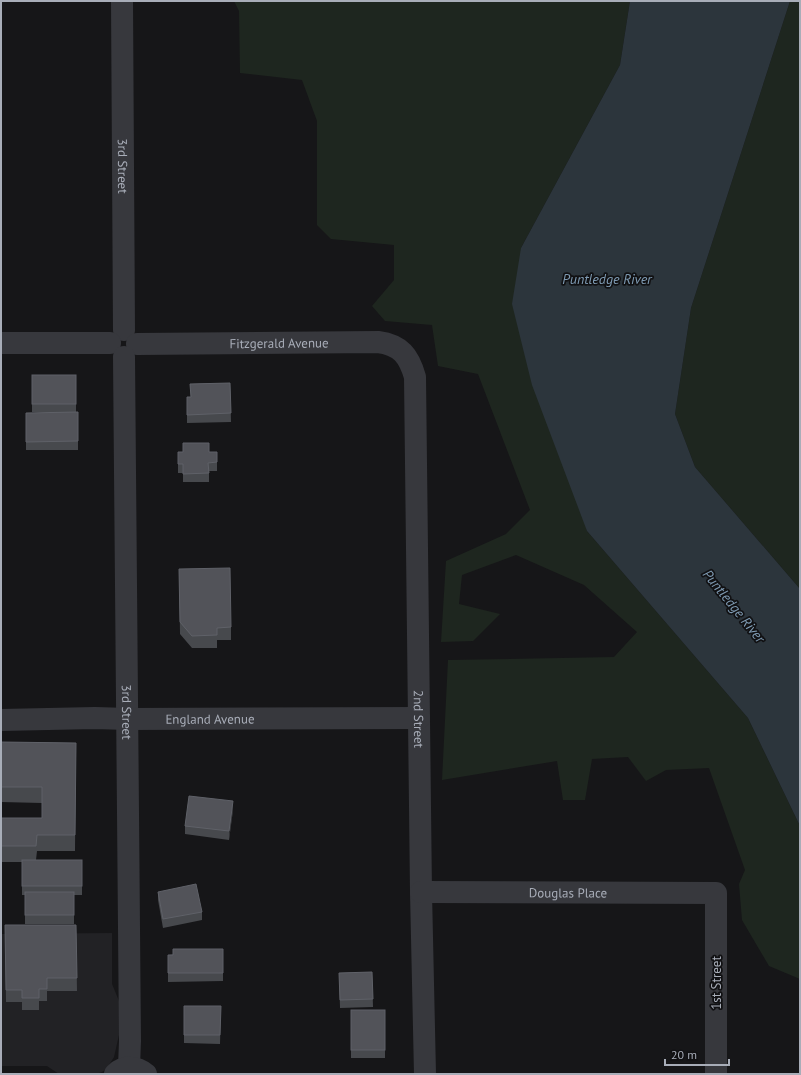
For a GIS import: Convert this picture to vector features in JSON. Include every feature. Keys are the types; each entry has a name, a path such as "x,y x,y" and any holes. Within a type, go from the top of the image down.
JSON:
{"street":[{"name":"3rd Street","path":"122,1 130,1072"},
{"name":"Fitzgerald Avenue","path":"1,343 124,344 378,342 392,344 401,350 412,365"},
{"name":"2nd Street","path":"412,365 415,377 421,892 425,1074"},
{"name":"England Avenue","path":"1,720 96,718 419,718"},
{"name":"Douglas Place","path":"421,892 716,893"},
{"name":"1st Street","path":"716,893 716,1074"}],"shaded area":[{"path":"234,1 630,1 620,65 521,248 587,531 748,718 800,826 800,979 769,966 742,920 739,884 745,870 709,768 666,770 646,781 628,757 592,759 585,800 563,800 557,761 442,780 448,660 614,657 637,632 584,585 516,555 462,575 459,604 500,614 473,641 441,642 446,561 506,534 530,510 478,374 438,366 432,325 385,321 372,306 394,280 394,245 331,239 317,225 317,121 302,80 240,73 239,11"},
{"path":"790,1 800,1 800,589 695,467 675,414 691,308"},
{"path":"112,933 112,984 119,1001 119,1035 114,1057 107,1068 96,1074 59,1074 47,1066 1,1066 1,934"}],"water":[{"name":"Puntledge River","path":"630,1 790,1 691,308 675,414 695,467 800,589 800,826 748,718 587,531 532,385 512,304 521,248 620,65"}],"building":[{"path":"32,375 76,375 76,404 32,404"},
{"path":"230,383 231,413 187,415 187,397 191,397 190,384"},
{"path":"78,412 78,441 26,442 26,413"},
{"path":"183,443 209,443 209,452 217,452 217,462 208,463 209,473 183,474 183,464 178,464 178,452 183,452"},
{"path":"230,568 231,627 217,628 217,635 192,636 180,622 179,569"},
{"path":"1,742 76,743 75,835 37,835 36,846 1,846 1,818 42,818 42,787 1,787"},
{"path":"189,796 233,801 229,831 185,826"},
{"path":"22,860 82,860 82,886 22,886"},
{"path":"196,884 202,912 163,919 158,892"},
{"path":"25,892 74,892 74,915 25,915"},
{"path":"5,925 76,925 77,978 47,978 47,989 39,989 39,998 22,998 22,990 6,990"},
{"path":"173,949 223,949 223,973 168,973 168,955 173,955"},
{"path":"372,972 373,999 340,1000 339,973"},
{"path":"184,1006 221,1006 220,1035 184,1035"},
{"path":"351,1010 385,1010 385,1050 351,1050"}]}
